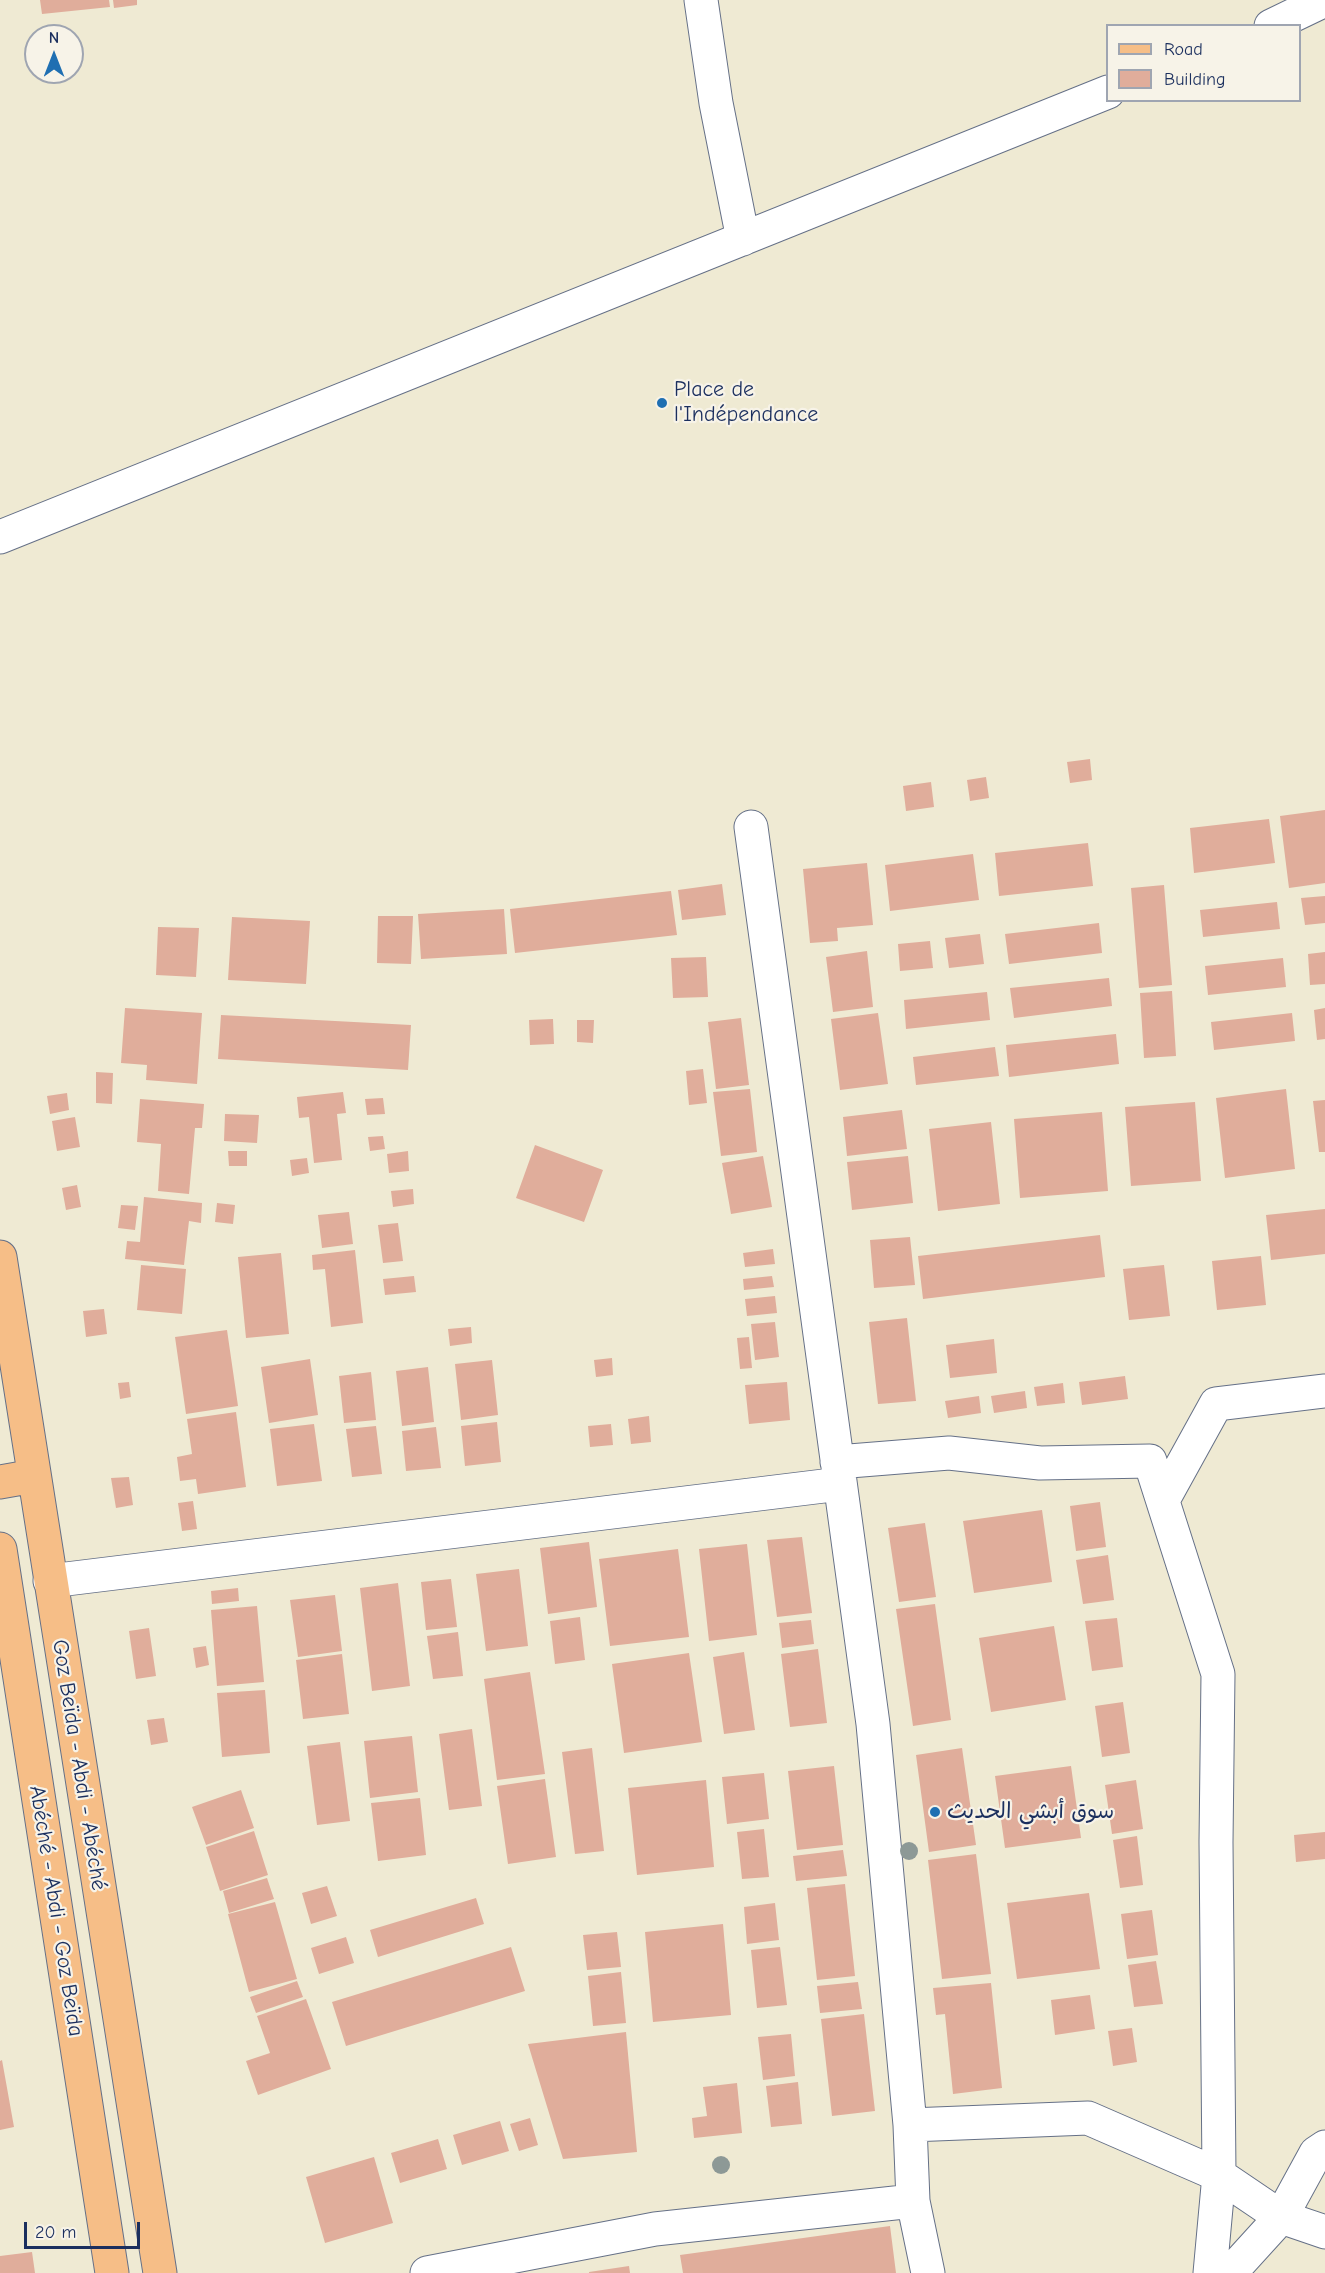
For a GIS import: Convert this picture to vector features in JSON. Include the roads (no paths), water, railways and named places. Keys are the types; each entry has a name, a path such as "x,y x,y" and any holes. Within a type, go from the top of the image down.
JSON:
{"main road":[{"name":"Goz Beïda - Abdi - Abéché","path":"0,1257 160,2273"},
{"path":"0,1482 34,1476"},
{"name":"Abéché - Abdi - Goz Beïda","path":"0,1549 112,2273"}],"street":[{"path":"701,0 716,103 743,239"},
{"path":"1275,24 1325,0"},
{"path":"0,537 1106,92"},
{"path":"751,827 873,1724 910,2125 913,2201 928,2273"},
{"path":"1163,1500 1216,1404 1325,1392"},
{"path":"50,1581 838,1473 949,1453 1041,1462 1150,1461 1218,1674 1216,1853 1220,2175 1209,2273"},
{"path":"910,2125 1089,2118 1220,2175 1281,2217 1325,2232"},
{"path":"1230,2273 1281,2217 1316,2153 1325,2147"},
{"path":"427,2273 655,2229 913,2201"}],"place":[{"name":"Place de l'Indépendance","path":"662,403"},
{"name":"سوق أبشي الحديث","path":"935,1812"}]}
